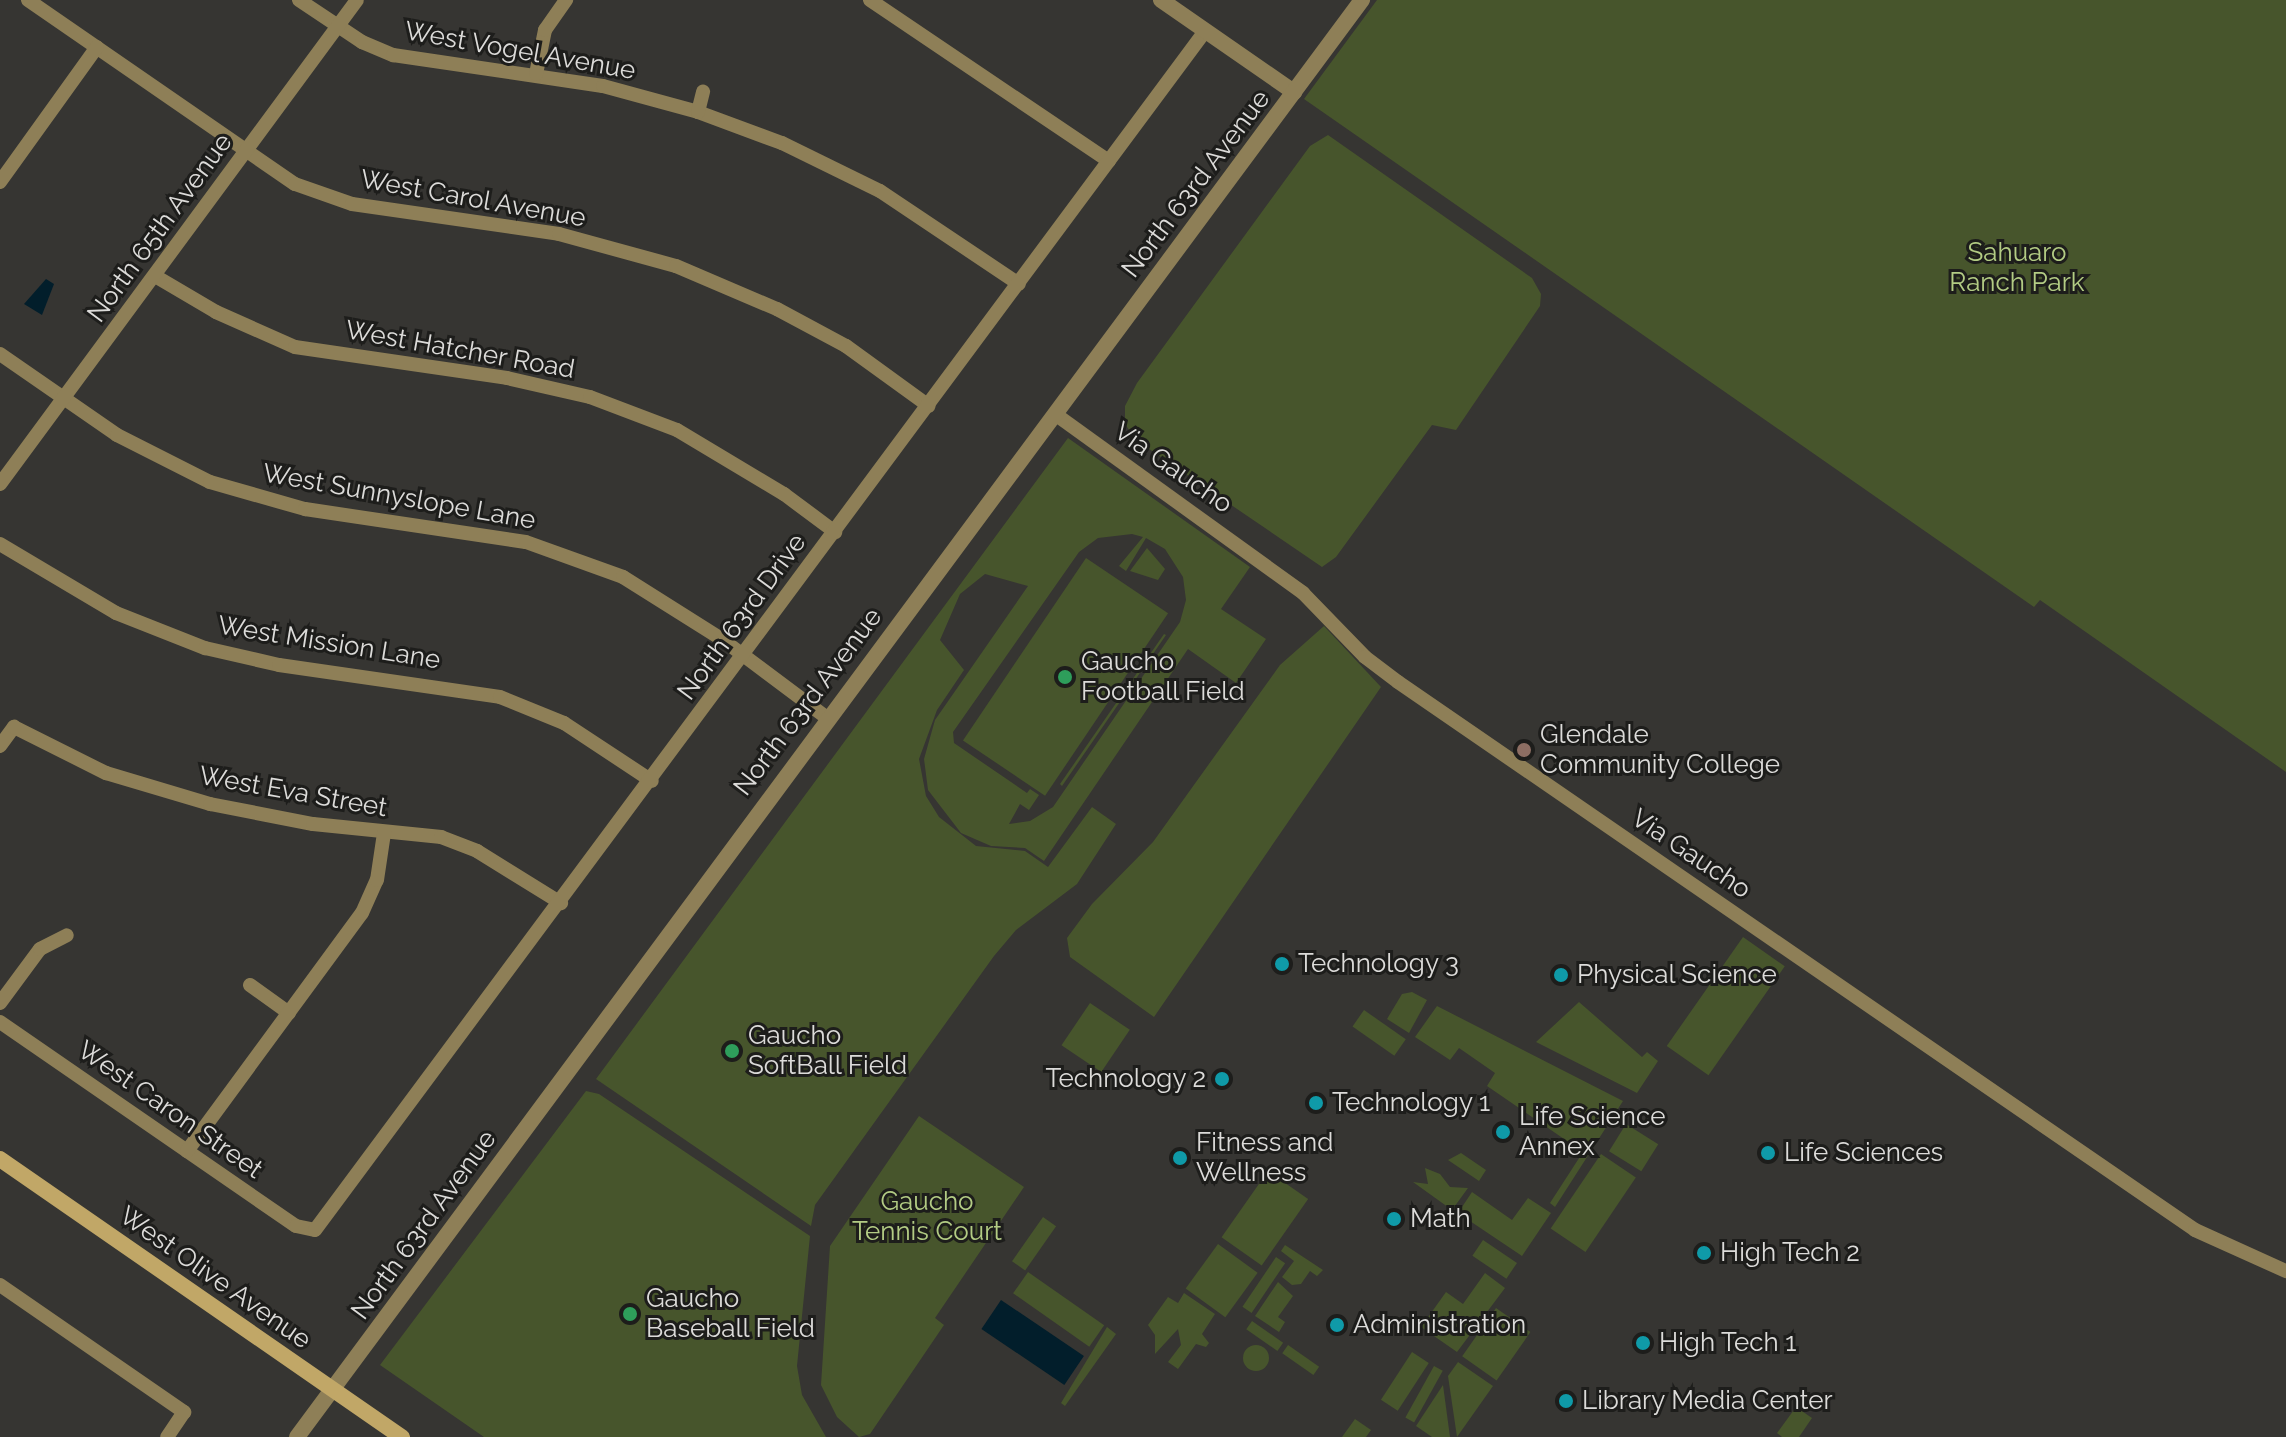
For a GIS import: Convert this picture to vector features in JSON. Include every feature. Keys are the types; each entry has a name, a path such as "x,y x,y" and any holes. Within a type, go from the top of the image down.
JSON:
{"main road":[{"name":"West Olive Avenue","path":"0,1159 402,1437"}],"street":[{"name":"West Carol Avenue","path":"28,0 295,184 352,204 559,234 676,266 805,324 929,406"},
{"name":"West Vogel Avenue","path":"299,0 337,26 393,55 536,74 698,112 782,143 880,191 1019,284"},
{"name":"North 65th Avenue","path":"0,484 357,0"},
{"path":"536,74 545,30 566,0"},
{"path":"870,0 1109,161"},
{"path":"1161,0 1294,92"},
{"name":"North 63rd Avenue","path":"297,1437 826,717 1362,0"},
{"name":"North 63rd Drive","path":"315,1230 652,781 1205,31"},
{"path":"0,182 97,47"},
{"path":"698,112 703,92"},
{"name":"West Hatcher Road","path":"155,276 216,312 295,347 507,378 590,397 677,430 784,494 835,532"},
{"name":"West Sunnyslope Lane","path":"0,354 140,449 257,498 355,518 498,536 589,563 668,603 826,717"},
{"name":"Via Gaucho","path":"1055,414 1303,593 1365,657 1398,682 2195,1230 2286,1271"},
{"name":"West Mission Lane","path":"0,544 116,613 205,648 279,665 500,697 564,723 652,781"},
{"name":"West Eva Street","path":"0,746 14,727 66,757 162,791 245,813 384,833 441,837 477,851 561,903"},
{"path":"187,1151 362,913 377,880 384,833"},
{"path":"0,1003 40,949 67,935"},
{"path":"250,985 289,1013"},
{"name":"West Caron Street","path":"0,1022 296,1226 315,1230"},
{"path":"0,1285 184,1412 167,1437"}],"green space":[{"name":"Sahuaro Ranch Park","path":"1377,0 2286,0 2286,772 2040,600 2034,607 1304,99"},
{"path":"1328,135 1532,278 1541,294 1540,306 1456,430 1432,425 1336,557 1322,567 1136,440 1125,424 1125,406 1137,383 1310,146"},
{"path":"1068,438 1250,567 1221,609 1266,639 1236,683 1188,649 1044,861 1025,848 991,846 961,833 928,790 924,759 935,720 1028,586 985,574 960,594 940,640 964,670 937,710 919,759 926,796 939,817 976,846 1025,851 1048,867 1092,807 1116,824 1077,884 1016,930 994,956 815,1205 811,1226 596,1079","holes":["1132,534 1143,537 1119,566 1126,571 1146,538 1165,549 1183,577 1186,600 1180,622 1053,807 1030,821 1009,824 1020,804 1029,810 1039,795 1030,789 1027,793 954,743 953,732 1079,552 1098,538"]},
{"path":"1147,548 1165,569 1158,580 1130,571"},
{"name":"Gaucho Football Field","path":"1086,558 1168,613 1045,796 963,740"},
{"path":"1324,626 1381,687 1154,1017 1070,957 1067,938 1092,904 1153,842 1280,665"},
{"path":"1166,635 1062,786 1060,784"},
{"path":"1743,937 1785,966 1708,1075 1667,1046"},
{"path":"1412,992 1427,1000 1409,1033 1387,1019 1402,994"},
{"path":"1579,1002 1642,1057 1647,1052 1658,1061 1637,1093 1536,1042"},
{"path":"1090,1003 1130,1030 1101,1072 1061,1045"},
{"path":"1437,1006 1623,1101 1555,1207 1550,1203 1583,1152 1487,1086 1495,1073 1459,1048 1450,1060 1415,1037"},
{"path":"1364,1010 1406,1039 1394,1056 1353,1026"},
{"path":"586,1091 599,1094 810,1236 797,1366 802,1395 826,1437 484,1437 380,1365"},
{"name":"Gaucho Tennis Court","path":"919,1116 1024,1187 935,1318 944,1325 870,1434 859,1437 837,1417 821,1385 830,1246"},
{"path":"1626,1124 1658,1144 1641,1171 1609,1151"},
{"path":"1461,1153 1486,1170 1479,1181 1448,1160"},
{"path":"1601,1154 1636,1177 1585,1252 1551,1229"},
{"path":"1425,1168 1440,1174 1450,1187 1468,1188 1452,1210 1413,1182 1428,1184"},
{"path":"1268,1171 1308,1199 1262,1265 1222,1237"},
{"path":"1472,1192 1512,1220 1528,1198 1551,1213 1522,1256 1458,1213"},
{"path":"1043,1217 1056,1226 1025,1270 1012,1261"},
{"path":"1483,1240 1517,1263 1506,1279 1472,1256"},
{"path":"1218,1244 1258,1273 1225,1317 1186,1288"},
{"path":"1285,1245 1323,1270 1317,1276 1310,1271 1301,1284 1292,1285 1282,1277 1294,1261 1281,1251"},
{"path":"1276,1257 1285,1263 1252,1313 1242,1307"},
{"path":"1028,1272 1104,1325 1089,1347 1013,1293"},
{"path":"1485,1273 1505,1288 1457,1352 1421,1327 1446,1292 1463,1304"},
{"path":"1278,1282 1293,1296 1278,1317 1285,1322 1279,1332 1255,1316"},
{"path":"1184,1293 1215,1314 1202,1334 1209,1343 1206,1347 1196,1344 1178,1369 1168,1362 1181,1345 1178,1329 1155,1354 1155,1335 1148,1325 1168,1297 1178,1303"},
{"path":"1496,1308 1530,1332 1497,1380 1462,1356"},
{"path":"1252,1321 1283,1343 1277,1351 1246,1329"},
{"path":"1107,1327 1116,1334 1065,1406 1061,1403"},
{"path":"1256,1345 1265,1349 1269,1358 1265,1367 1256,1371 1247,1367 1243,1358 1247,1349"},
{"path":"1288,1345 1319,1367 1313,1375 1282,1353"},
{"path":"1412,1352 1429,1363 1398,1411 1381,1400"},
{"path":"1458,1362 1493,1386 1457,1437 1448,1376"},
{"path":"1434,1366 1443,1371 1414,1422 1405,1418"},
{"path":"1443,1385 1450,1437 1432,1437 1416,1426"},
{"path":"1796,1407 1812,1418 1799,1437 1782,1437 1777,1433"},
{"path":"1355,1419 1371,1430 1366,1437 1342,1437"}],"water":[{"path":"46,279 54,284 42,315 24,304"},
{"path":"1001,1300 1084,1356 1064,1385 981,1329"}],"place":[{"name":"Gaucho Football Field","path":"1065,677"},
{"name":"Glendale Community College","path":"1524,750"},
{"name":"Technology 3","path":"1282,964"},
{"name":"Physical Science","path":"1561,975"},
{"name":"Gaucho SoftBall Field","path":"732,1051"},
{"name":"Technology 2","path":"1222,1079"},
{"name":"Technology 1","path":"1316,1103"},
{"name":"Life Science Annex","path":"1503,1132"},
{"name":"Life Sciences","path":"1768,1153"},
{"name":"Fitness and Wellness","path":"1180,1158"},
{"name":"Math","path":"1394,1219"},
{"name":"High Tech 2","path":"1704,1253"},
{"name":"Gaucho Baseball Field","path":"630,1314"},
{"name":"Administration","path":"1337,1325"},
{"name":"High Tech 1","path":"1643,1343"},
{"name":"Library Media Center","path":"1566,1401"}]}
